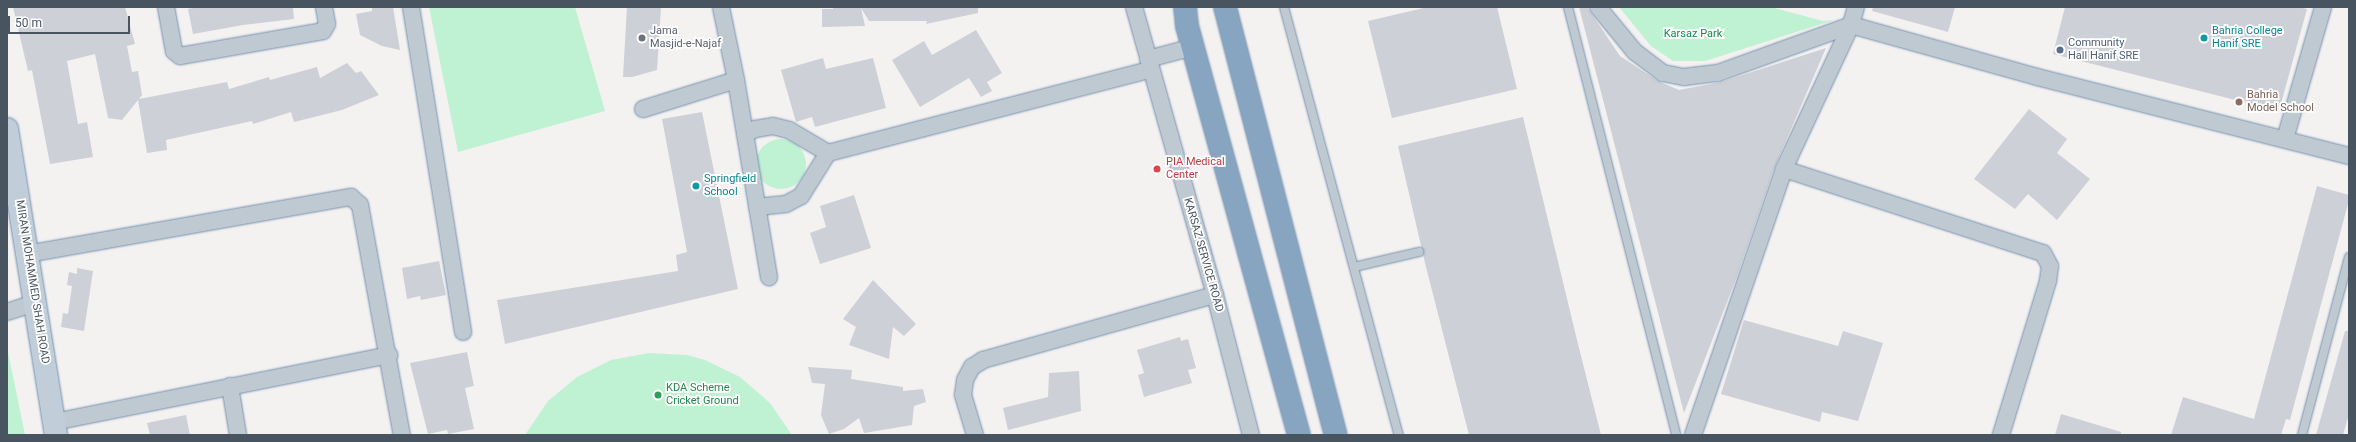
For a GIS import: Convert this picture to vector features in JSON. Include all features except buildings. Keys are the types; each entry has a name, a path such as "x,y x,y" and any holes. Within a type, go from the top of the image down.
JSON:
{"highway":[{"path":"1225,7 1336,435"},
{"path":"1186,22 1299,435"}],"street":[{"path":"166,7 174,51 180,56 323,31 327,24 324,7"},
{"path":"411,7 463,332"},
{"path":"721,7 736,80 769,277"},
{"name":"KARSAZ SERVICE ROAD","path":"1134,7 1149,65 1215,295 1251,435"},
{"path":"1598,7 1634,52 1663,73 1684,77 1718,72 1851,25 2037,77 2349,156"},
{"path":"1693,435 1784,170 1851,25 1856,7"},
{"path":"2285,139 2323,7"},
{"path":"757,208 786,204 801,196 828,153 1149,65 1186,22"},
{"path":"642,109 736,80"},
{"path":"745,134 755,129 773,126 788,130 828,153"},
{"name":"MIRAN MOHAMMED SHAH ROAD","path":"7,129 55,429"},
{"path":"1784,170 2043,253 2050,266 2048,281 2002,435"},
{"path":"27,254 351,197 360,205 389,355 402,435"},
{"path":"975,435 963,395 965,380 972,367 983,360 1215,295"},
{"path":"7,312 35,304"},
{"path":"55,429 230,386 389,355"},
{"path":"230,386 238,435"}],"lane":[{"path":"1284,7 1399,435"},
{"path":"1568,7 1676,435"},
{"path":"1354,267 1419,252"},
{"path":"2302,435 2349,257"}],"green space":[{"path":"429,7 575,7 605,111 458,152"},
{"name":"Karsaz Park","path":"1619,7 1771,7 1823,21 1834,20 1705,61 1673,61 1651,46"},
{"path":"781,139 795,143 802,150 806,164 802,178 795,185 781,189 767,185 760,178 756,164 760,150 767,143"},
{"path":"7,347 25,435 7,435"},
{"name":"KDA Scheme Cricket Ground","path":"649,353 687,355 705,360 740,377 770,403 792,435 525,435 548,401 577,377 611,360"}],"place":[{"name":"Jama Masjid-e-Najaf","path":"642,38"},
{"name":"Bahria College Hanif SRE","path":"2204,38"},
{"name":"Community Hall Hanif SRE","path":"2060,50"},
{"name":"Bahria Model School","path":"2239,102"},
{"name":"PIA Medical Center","path":"1157,169"},
{"name":"Springfield School","path":"696,186"},
{"name":"KDA Scheme Cricket Ground","path":"658,395"}]}
